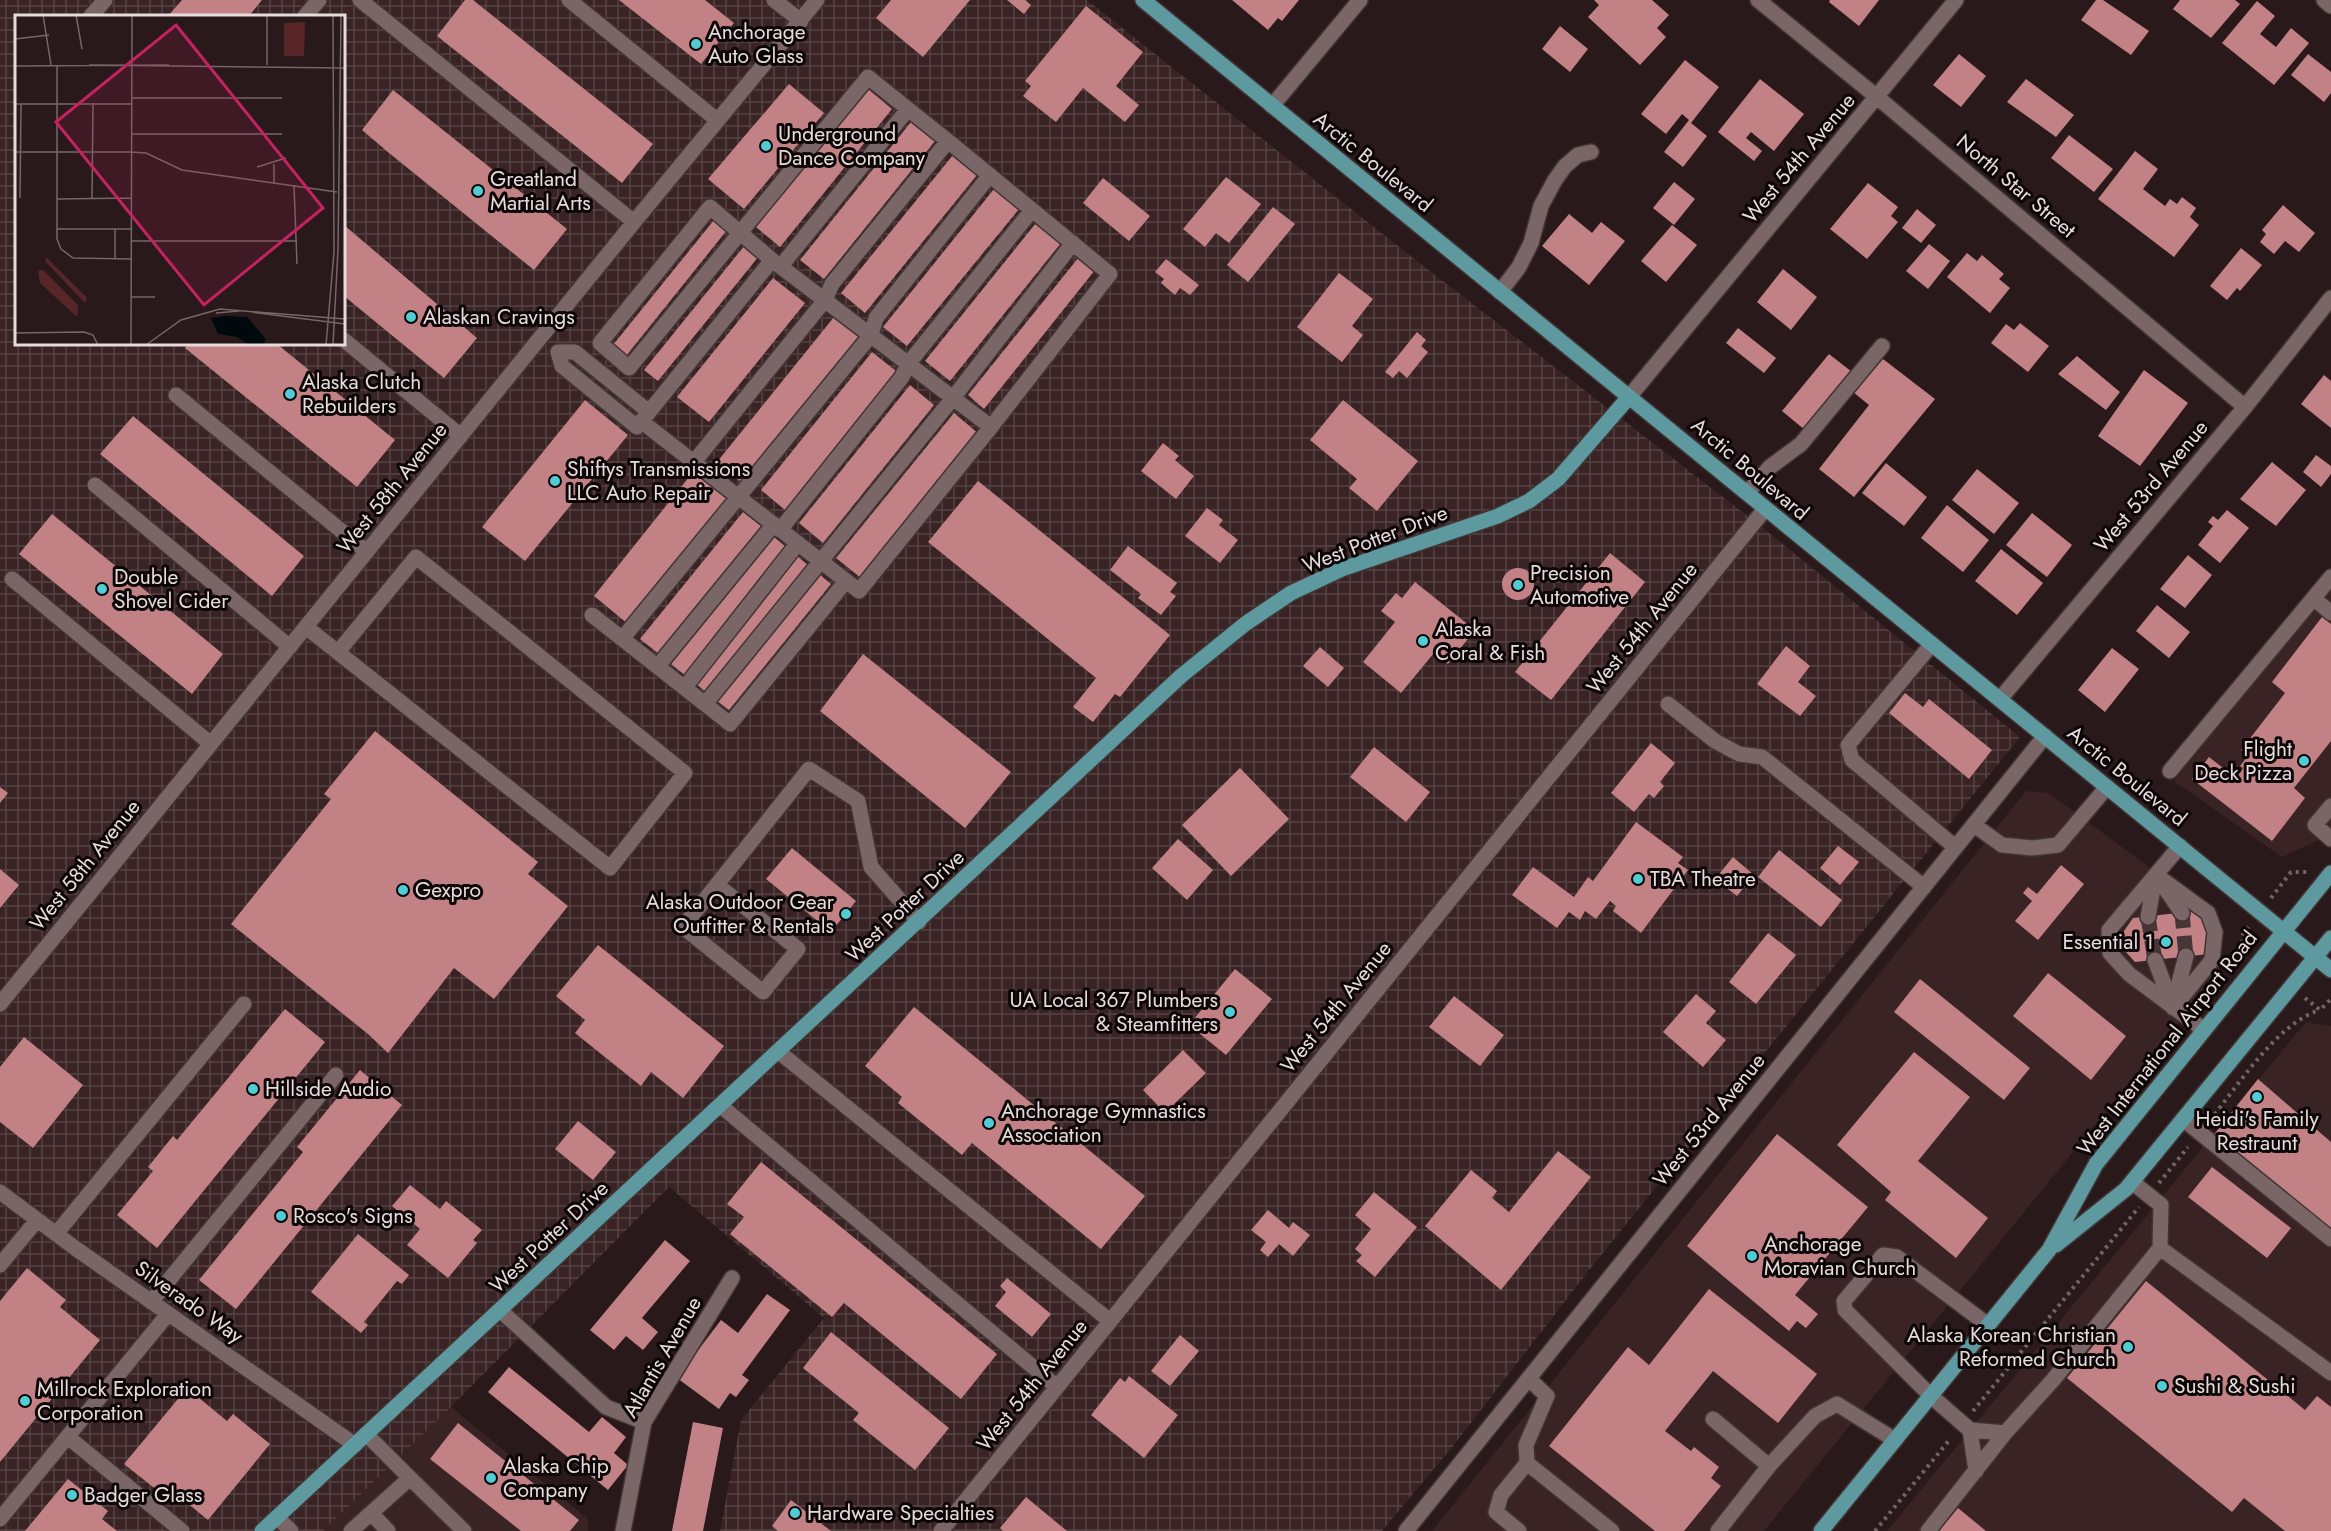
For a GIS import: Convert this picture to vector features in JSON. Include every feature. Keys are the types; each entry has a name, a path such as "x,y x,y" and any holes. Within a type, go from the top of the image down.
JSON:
{"main road":[{"name":"Arctic Boulevard","path":"1143,0 2331,970"},
{"name":"West Potter Drive","path":"262,1531 1181,676 1245,624 1291,593 1342,569 1498,516 1529,501 1558,479 1629,397"},
{"name":"West International Airport Road","path":"1821,1531 2049,1250 2096,1164 2331,873"},
{"name":"West International Airport Road","path":"2049,1250 2126,1190 2331,938"}],"street":[{"path":"93,15 105,0"},
{"path":"306,15 319,0"},
{"path":"360,0 634,222"},
{"path":"569,0 717,120"},
{"path":"774,0 801,21"},
{"name":"West 58th Avenue","path":"0,1004 717,120 817,0"},
{"path":"1272,106 1360,0"},
{"name":"North Star Street","path":"1758,0 1877,97 2245,407"},
{"name":"West 54th Avenue","path":"1629,397 1956,0"},
{"path":"2324,0 2331,6"},
{"path":"542,337 558,352 562,366 642,420 859,591 1110,274 868,77 615,385"},
{"path":"642,420 908,109"},
{"path":"694,462 825,300 832,284 948,141"},
{"path":"1500,292 1519,267 1531,243 1541,206 1555,180 1565,166 1578,155 1591,152"},
{"path":"622,639 871,335 876,318 990,175"},
{"path":"629,368 600,343 710,207 776,263 990,427"},
{"path":"658,666 902,377 908,364 1032,210"},
{"path":"705,704 952,398 1073,243"},
{"name":"West 53rd Avenue","path":"2000,699 2245,407 2331,298"},
{"path":"345,341 461,436"},
{"path":"1747,493 1770,467 1801,444 1882,346"},
{"path":"558,352 575,352 615,385 642,420"},
{"path":"176,395 367,552"},
{"path":"94,485 290,646"},
{"name":"West 54th Avenue","path":"941,1531 1765,509"},
{"path":"685,687 798,543"},
{"path":"306,627 610,868 685,773 416,556 338,652"},
{"path":"2170,771 2331,577"},
{"path":"12,579 211,744"},
{"path":"592,615 730,724 846,581"},
{"path":"2318,602 2331,612"},
{"path":"1932,644 1848,745 1852,760 1955,848"},
{"path":"1668,704 1715,741 1738,754 1762,757 1924,887"},
{"name":"West 53rd Avenue","path":"1406,1531 2046,736"},
{"path":"717,885 798,949 763,992 684,927 717,885 809,769 858,801 871,867 919,922"},
{"path":"1974,825 2002,845 2031,848 2058,845 2107,787"},
{"path":"2331,806 2315,825 2331,839"},
{"path":"2180,846 2109,930 2110,953 2128,975 2204,1030"},
{"path":"2156,875 2182,913"},
{"path":"2148,917 2156,875"},
{"path":"2156,875 2208,913 2215,932 2212,960 2173,1008"},
{"path":"2173,1008 2186,956"},
{"path":"2154,960 2173,1008"},
{"path":"56,1234 244,1004"},
{"path":"779,1052 1110,1321"},
{"path":"151,1302 336,1075"},
{"path":"721,1106 1057,1387"},
{"path":"2183,1119 2331,1239"},
{"path":"1928,1531 2005,1433 2053,1380 2160,1248 2161,1204 2132,1182"},
{"name":"Silverado Way","path":"0,1192 168,1314 361,1439 410,1478 464,1531"},
{"path":"0,1265 37,1220"},
{"path":"2160,1248 2331,1373"},
{"path":"1989,1325 1897,1257 1883,1255 1844,1301 1845,1310 1931,1396 1966,1427 2005,1433"},
{"name":"Atlantis Avenue","path":"623,1531 644,1422 732,1278"},
{"path":"501,1311 606,1407 644,1422"},
{"path":"0,1519 168,1314"},
{"path":"1519,1531 1496,1512 1501,1495 1527,1463 1526,1445 1547,1396 1529,1379"},
{"path":"1718,1531 1769,1466 1815,1416 1837,1404 1895,1440"},
{"path":"1713,1419 1769,1466"},
{"path":"1966,1427 1976,1471"},
{"path":"68,1437 182,1531"},
{"path":"1527,1463 1612,1531"},
{"path":"351,1531 410,1478"},
{"path":"371,1513 388,1531"},
{"path":"277,1517 291,1531"}],"path":[{"path":"1875,1531 1966,1427 2274,1041 2306,1014 2320,1010"}],"shaded area":[{"path":"0,0 1087,0 1408,254 1763,528 2020,737 1590,1269 1453,1446 1382,1531 720,1531 741,1420 824,1318 669,1187 451,1407 323,1531 0,1531"},
{"path":"2331,586 2331,830 2325,837 2282,857 2174,781"},
{"path":"2026,791 2049,793 2219,919 2219,973 1764,1531 1432,1531"},
{"path":"2306,1022 2331,1026 2331,1531 1887,1531"},
{"path":"451,1407 588,1519 588,1531 323,1531"}],"building":[{"path":"182,0 262,0 250,15 169,15"},
{"path":"465,0 473,0 653,144 622,183 437,36"},
{"name":"Anchorage Auto Glass","path":"619,0 705,0 734,23 701,64"},
{"path":"891,0 970,0 923,57 876,18"},
{"path":"1007,0 1025,0 1031,5 1024,14"},
{"path":"1232,0 1299,0 1282,21 1278,18 1268,30"},
{"path":"1594,0 1652,0 1669,15 1657,28 1666,37 1640,65 1588,17 1599,5"},
{"path":"1830,0 1879,0 1859,26 1829,2"},
{"path":"2096,0 2103,0 2149,31 2131,55 2081,20"},
{"path":"2180,0 2235,0 2240,4 2211,38 2173,9"},
{"path":"2257,1 2275,16 2260,34 2276,47 2291,28 2309,43 2274,85 2222,43"},
{"path":"1086,6 1143,52 1116,86 1139,105 1125,122 1083,88 1056,122 1023,96 1031,86 1025,81"},
{"path":"1560,26 1588,49 1570,72 1542,49"},
{"path":"1959,54 1986,76 1961,107 1933,85"},
{"path":"2308,54 2331,72 2331,93 2324,102 2291,75"},
{"path":"1685,60 1719,87 1691,123 1707,136 1683,167 1664,152 1689,120 1682,114 1666,134 1641,114"},
{"path":"1760,79 1804,114 1774,151 1751,132 1746,138 1762,151 1754,161 1718,132"},
{"path":"2026,79 2074,115 2056,137 2007,102"},
{"name":"Underground Dance Company","path":"789,84 824,113 744,209 708,179"},
{"path":"868,89 892,109 780,247 756,227"},
{"name":"Greatland Martial Arts","path":"393,90 567,229 534,270 362,130"},
{"path":"911,122 935,141 824,279 800,260"},
{"path":"2069,135 2113,169 2094,192 2051,158"},
{"path":"2135,151 2158,169 2143,189 2165,206 2170,199 2177,204 2182,197 2196,208 2190,217 2199,225 2174,257 2098,199"},
{"path":"953,155 977,175 865,313 841,293"},
{"path":"1226,177 1261,204 1229,243 1216,233 1205,247 1183,229"},
{"path":"1103,178 1150,216 1129,241 1083,203"},
{"path":"1674,182 1695,199 1674,225 1653,208"},
{"path":"1868,183 1898,207 1891,216 1898,222 1867,259 1830,229"},
{"path":"994,189 1019,209 907,346 883,327"},
{"path":"2283,205 2315,233 2299,252 2285,241 2274,254 2260,242 2266,234 2262,230"},
{"path":"1273,207 1295,224 1248,282 1227,265"},
{"path":"1917,209 1936,225 1921,243 1902,228"},
{"path":"1569,214 1592,233 1601,222 1625,241 1589,285 1542,246"},
{"path":"714,220 727,230 626,356 613,345"},
{"path":"1036,223 1061,243 950,381 925,361"},
{"path":"1672,225 1697,245 1666,282 1641,261"},
{"name":"Alaskan Cravings","path":"345,226 477,338 444,378 345,297"},
{"path":"1929,244 1950,261 1928,289 1906,271"},
{"path":"745,245 759,256 658,381 644,370"},
{"path":"2241,248 2262,265 2240,291 2237,288 2227,300 2210,286"},
{"path":"1967,253 1977,261 1982,255 2004,274 1999,279 2010,288 1990,313 1947,277"},
{"path":"1079,257 1095,270 984,409 968,395"},
{"path":"1166,259 1199,285 1190,295 1180,288 1175,295 1161,283 1164,279 1155,272"},
{"path":"1783,269 1817,297 1791,330 1757,302"},
{"path":"1339,273 1373,299 1352,326 1363,335 1342,362 1297,327"},
{"path":"773,278 805,303 709,422 677,397"},
{"path":"834,317 859,336 741,482 717,462"},
{"path":"2020,323 2049,346 2028,372 1991,343 2006,324 2014,330"},
{"path":"1738,328 1776,358 1764,373 1726,343"},
{"path":"1417,332 1426,340 1421,346 1428,352 1407,378 1399,371 1393,378 1385,372"},
{"name":"Alaska Clutch Rebuilders","path":"187,345 278,345 395,440 357,487 185,348"},
{"path":"872,352 896,371 785,510 761,490"},
{"path":"1829,354 1852,372 1805,430 1782,411"},
{"path":"2077,356 2120,392 2106,410 2058,374"},
{"path":"1883,359 1935,399 1854,497 1819,469 1869,405 1853,392"},
{"path":"2144,370 2188,403 2140,466 2098,436"},
{"path":"2324,375 2331,381 2331,428 2301,404"},
{"path":"910,385 934,405 823,543 799,523"},
{"name":"Shiftys Transmissions LLC Auto Repair","path":"585,400 628,435 525,561 482,527"},
{"path":"1343,400 1418,461 1377,511 1349,488 1357,479 1310,440"},
{"path":"954,413 979,434 861,578 836,558"},
{"path":"133,416 304,556 272,596 100,454"},
{"path":"1163,443 1179,456 1175,460 1194,476 1176,499 1141,471"},
{"path":"2316,455 2331,466 2331,474 2321,487 2303,472"},
{"path":"2272,462 2306,490 2276,526 2240,499"},
{"path":"1886,463 1927,497 1904,526 1862,493"},
{"path":"1977,469 2019,503 1994,534 1952,500"},
{"path":"693,472 728,500 628,624 594,596"},
{"path":"978,481 1170,635 1120,697 1115,694 1093,722 1073,707 1096,678 928,542"},
{"path":"1947,505 1989,540 1963,572 1921,538"},
{"path":"1207,508 1223,520 1219,525 1238,540 1220,563 1185,536"},
{"path":"2227,510 2249,528 2220,563 2198,545 2213,526 2208,522 2213,516 2218,520"},
{"path":"743,512 762,527 659,654 640,639"},
{"path":"2032,513 2072,545 2047,577 2006,545"},
{"name":"Double Shovel Cider","path":"52,514 223,654 192,694 19,554"},
{"path":"774,537 786,547 753,587 756,590 686,676 671,664"},
{"path":"1128,546 1177,583 1170,592 1176,596 1161,615 1138,598 1141,594 1110,570"},
{"path":"2001,549 2043,583 2017,615 1975,581"},
{"path":"1610,553 1645,582 1551,700 1515,672"},
{"path":"2188,555 2212,575 2185,608 2160,589"},
{"path":"797,556 808,565 706,692 695,683"},
{"name":"Precision Automotive","path":"1518,568 1530,572 1534,584 1530,596 1518,600 1506,596 1502,584 1506,572"},
{"path":"819,574 831,584 729,710 717,701"},
{"name":"Alaska Coral & Fish","path":"1415,582 1475,630 1448,664 1434,653 1401,693 1363,662 1395,622 1381,611 1396,593 1402,598"},
{"path":"2157,605 2190,632 2169,658 2136,631"},
{"path":"2322,617 2331,624 2331,741 2294,788 2305,798 2272,841 2192,779 2209,757 2236,778 2243,768 2240,766 2248,756 2241,750 2285,693 2272,682"},
{"path":"1786,646 1810,666 1798,682 1816,696 1800,716 1757,684"},
{"path":"1320,647 1344,668 1328,687 1303,666"},
{"path":"2112,648 2139,669 2105,712 2078,690"},
{"path":"863,654 1011,772 965,828 820,711"},
{"path":"1905,693 1923,707 1929,699 1992,750 1969,779 1889,713"},
{"name":"Gexpro","path":"375,731 538,862 528,874 568,906 494,999 454,968 388,1053 368,1034 231,924 331,799 324,794"},
{"path":"1651,743 1675,763 1660,782 1664,786 1654,798 1649,794 1634,812 1611,793"},
{"path":"1374,747 1430,792 1406,822 1350,777"},
{"path":"1240,768 1289,819 1231,876 1182,825"},
{"path":"0,787 8,793 0,803"},
{"name":"TBA Theatre","path":"1636,822 1683,857 1678,863 1688,870 1641,933 1613,911 1616,906 1610,901 1596,919 1585,911 1580,920 1569,912 1557,928 1512,895 1533,867 1574,897 1588,877 1593,881"},
{"path":"1178,839 1213,870 1187,900 1152,868"},
{"path":"1838,846 1859,862 1840,885 1820,868"},
{"path":"792,848 856,901 831,932 766,879"},
{"path":"1779,850 1842,900 1821,927 1758,877"},
{"path":"1733,857 1754,875 1737,896 1715,879"},
{"path":"2061,865 2084,884 2038,940 2015,921 2032,901 2023,893 2028,887 2037,894"},
{"path":"0,869 19,885 0,908"},
{"name":"Essential 1","path":"2204,910 2209,954 2135,962 2126,952 2124,931 2133,918"},
{"path":"1768,933 1796,955 1756,1004 1729,982"},
{"path":"598,945 724,1046 683,1098 651,1072 641,1086 575,1033 585,1020 556,996"},
{"name":"UA Local 367 Plumbers & Steamfitters","path":"1235,969 1272,999 1226,1055 1189,1025"},
{"path":"2048,973 2126,1036 2091,1080 2013,1016"},
{"path":"1920,979 2030,1068 2004,1100 1894,1012"},
{"path":"1696,994 1716,1011 1706,1023 1726,1040 1703,1067 1663,1032"},
{"path":"1454,996 1504,1035 1480,1066 1429,1027"},
{"name":"Anchorage Gymnastics Association","path":"914,1007 1145,1196 1101,1249 972,1143 962,1155 898,1103 902,1097 865,1066"},
{"name":"Hillside Audio","path":"285,1009 325,1042 157,1248 117,1215 153,1171 148,1167 173,1136 177,1140"},
{"path":"24,1037 83,1085 33,1148 0,1122 0,1067"},
{"path":"1183,1050 1206,1073 1165,1113 1143,1090"},
{"path":"1914,1052 1970,1097 1918,1161 1988,1218 1956,1258 1885,1200 1891,1192 1837,1145"},
{"name":"Rosco's Signs","path":"360,1070 402,1105 236,1309 199,1280 303,1152 297,1147"},
{"path":"2258,1079 2331,1142 2331,1236 2212,1137"},
{"path":"578,1121 616,1152 593,1180 555,1149"},
{"path":"1777,1134 1868,1207 1795,1295 1818,1314 1806,1328 1797,1321 1789,1331 1687,1246"},
{"path":"1558,1151 1591,1177 1501,1290 1425,1226 1471,1170 1497,1191 1492,1198 1509,1212"},
{"path":"761,1162 997,1354 961,1399 844,1303 832,1317 730,1234 744,1217 727,1204"},
{"path":"2212,1167 2291,1228 2267,1258 2188,1197"},
{"path":"410,1185 440,1209 446,1201 482,1230 473,1240 477,1243 448,1278 407,1245 420,1229 392,1206"},
{"path":"1374,1192 1417,1227 1375,1277 1356,1261 1362,1255 1355,1249 1371,1229 1355,1215"},
{"path":"1268,1210 1289,1228 1293,1222 1310,1235 1293,1256 1279,1244 1268,1257 1260,1250 1266,1242 1251,1230"},
{"path":"358,1234 409,1275 402,1284 397,1281 364,1322 368,1325 361,1333 311,1292"},
{"path":"665,1240 690,1261 642,1318 658,1332 643,1350 626,1336 614,1350 590,1330"},
{"name":"Millrock Exploration Corporation","path":"27,1268 66,1300 60,1307 100,1340 0,1462 0,1301"},
{"path":"1007,1278 1051,1314 1032,1337 995,1306 1006,1292 1000,1286"},
{"path":"2146,1281 2305,1410 2317,1396 2331,1407 2331,1531 2285,1531 2244,1498 2232,1512 2067,1378"},
{"path":"1709,1289 1817,1374 1778,1423 1713,1371 1665,1431 1691,1451 1694,1447 1719,1467 1711,1478 1721,1486 1684,1531 1655,1531 1549,1446 1628,1347 1649,1365"},
{"path":"767,1294 790,1310 742,1375 749,1380 736,1397 730,1393 719,1409 677,1378 721,1320 738,1333"},
{"path":"831,1332 949,1428 915,1470 853,1420 859,1413 803,1368"},
{"path":"1180,1335 1199,1351 1170,1386 1151,1371"},
{"path":"509,1367 589,1432 602,1417 626,1437 614,1453 628,1465 608,1490 488,1392"},
{"path":"1129,1376 1178,1415 1144,1458 1091,1415 1120,1378 1125,1382"},
{"path":"187,1388 227,1421 233,1414 270,1444 208,1520 169,1488 163,1495 124,1464"},
{"path":"693,1422 723,1428 703,1531 672,1531"},
{"name":"Alaska Chip Company","path":"458,1423 579,1520 570,1531 521,1531 430,1459"},
{"name":"Badger Glass","path":"68,1479 108,1511 102,1519 117,1531 25,1531"},
{"path":"1026,1497 1067,1531 1003,1531 1000,1528"},
{"name":"Hardware Specialties","path":"791,1500 831,1531 778,1531 772,1526"},
{"path":"1958,1508 1986,1531 1939,1531"}],"tunnel":[{"path":"2182,913 2186,956"},
{"path":"2148,917 2155,960"}],"place":[{"name":"Anchorage Auto Glass","path":"696,44"},
{"name":"Underground Dance Company","path":"766,146"},
{"name":"Greatland Martial Arts","path":"478,191"},
{"name":"Alaskan Cravings","path":"411,317"},
{"name":"Alaska Clutch Rebuilders","path":"290,394"},
{"name":"Shiftys Transmissions LLC Auto Repair","path":"555,481"},
{"name":"Precision Automotive","path":"1518,585"},
{"name":"Double Shovel Cider","path":"102,589"},
{"name":"Alaska Coral & Fish","path":"1423,641"},
{"name":"Flight Deck Pizza","path":"2304,761"},
{"name":"TBA Theatre","path":"1638,879"},
{"name":"Gexpro","path":"403,890"},
{"name":"Alaska Outdoor Gear Outfitter & Rentals","path":"846,914"},
{"name":"Essential 1","path":"2166,942"},
{"name":"UA Local 367 Plumbers & Steamfitters","path":"1230,1012"},
{"name":"Hillside Audio","path":"253,1089"},
{"name":"Heidi's Family Restraunt","path":"2257,1097"},
{"name":"Anchorage Gymnastics Association","path":"989,1123"},
{"name":"Rosco's Signs","path":"281,1216"},
{"name":"Anchorage Moravian Church","path":"1752,1256"},
{"name":"Alaska Korean Christian Reformed Church","path":"2128,1347"},
{"name":"Sushi & Sushi","path":"2162,1386"},
{"name":"Millrock Exploration Corporation","path":"25,1401"},
{"name":"Alaska Chip Company","path":"491,1478"},
{"name":"Badger Glass","path":"72,1495"},
{"name":"Hardware Specialties","path":"795,1513"}]}
